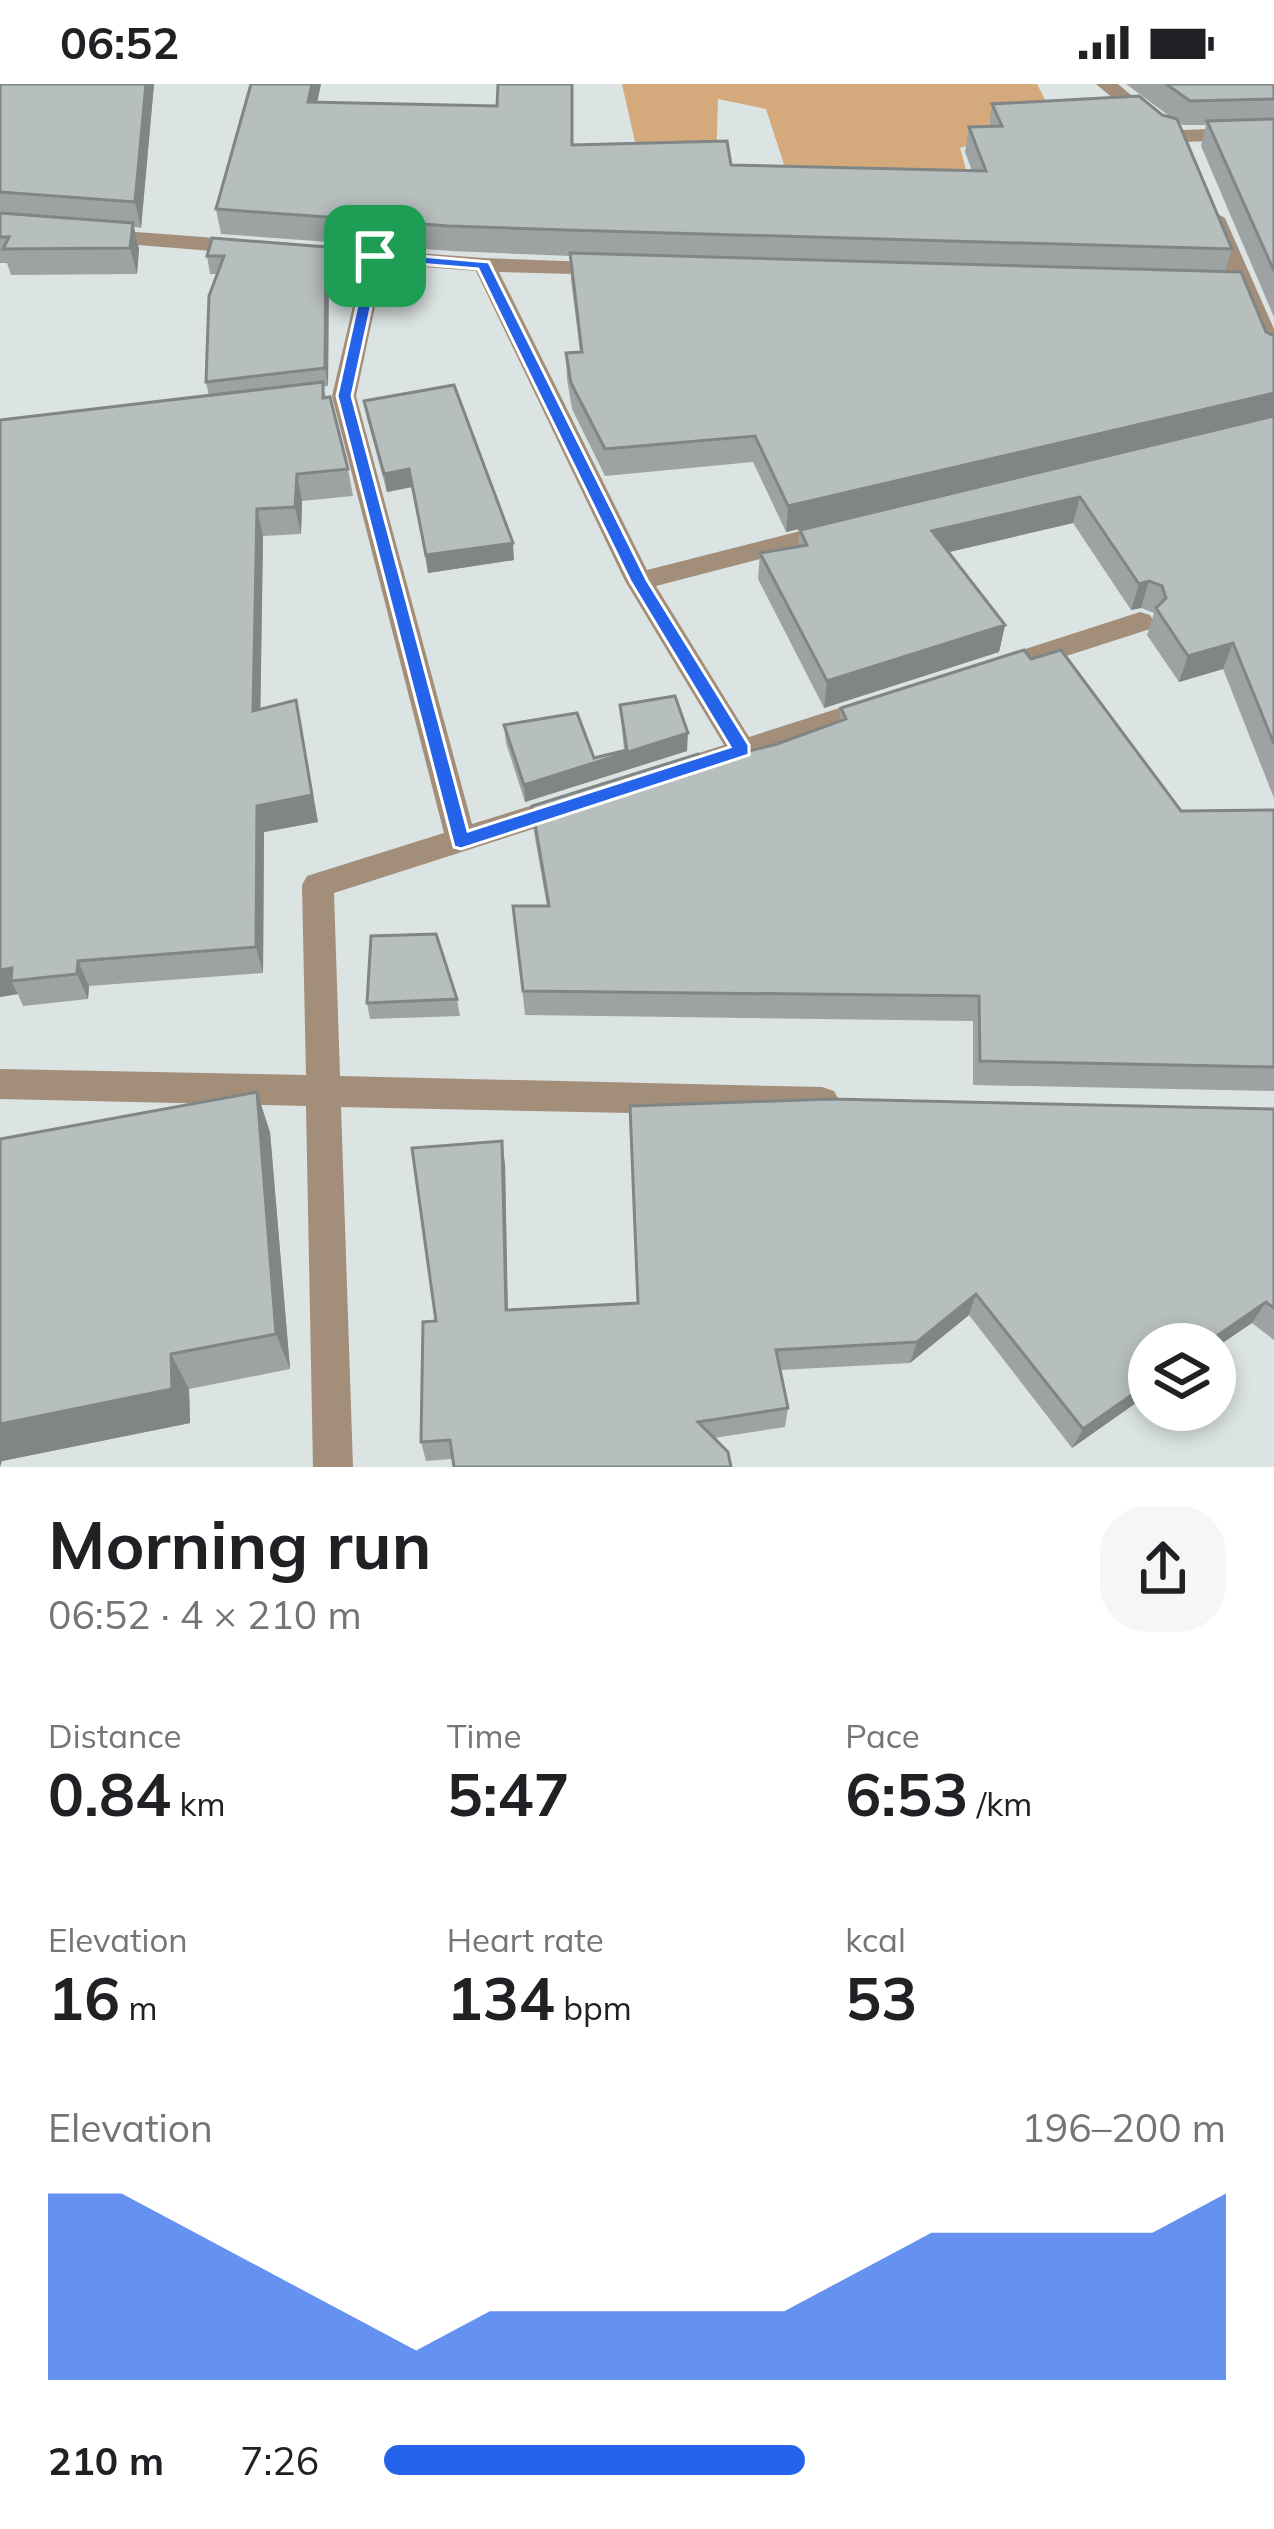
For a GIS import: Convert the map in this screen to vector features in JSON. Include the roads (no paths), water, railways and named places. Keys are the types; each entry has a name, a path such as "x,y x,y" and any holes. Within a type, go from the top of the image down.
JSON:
{"street":[{"path":"1106,84 1186,147 1274,133"},
{"path":"1208,200 1230,286 1274,356"},
{"path":"70,234 484,265 626,269"},
{"path":"375,256 333,397 461,841"},
{"path":"484,265 638,581 742,750"},
{"path":"638,581 869,523"},
{"path":"963,679 1139,622"},
{"path":"634,785 897,700"},
{"path":"333,1467 317,885 591,799"},
{"path":"0,1084 845,1102"}]}
